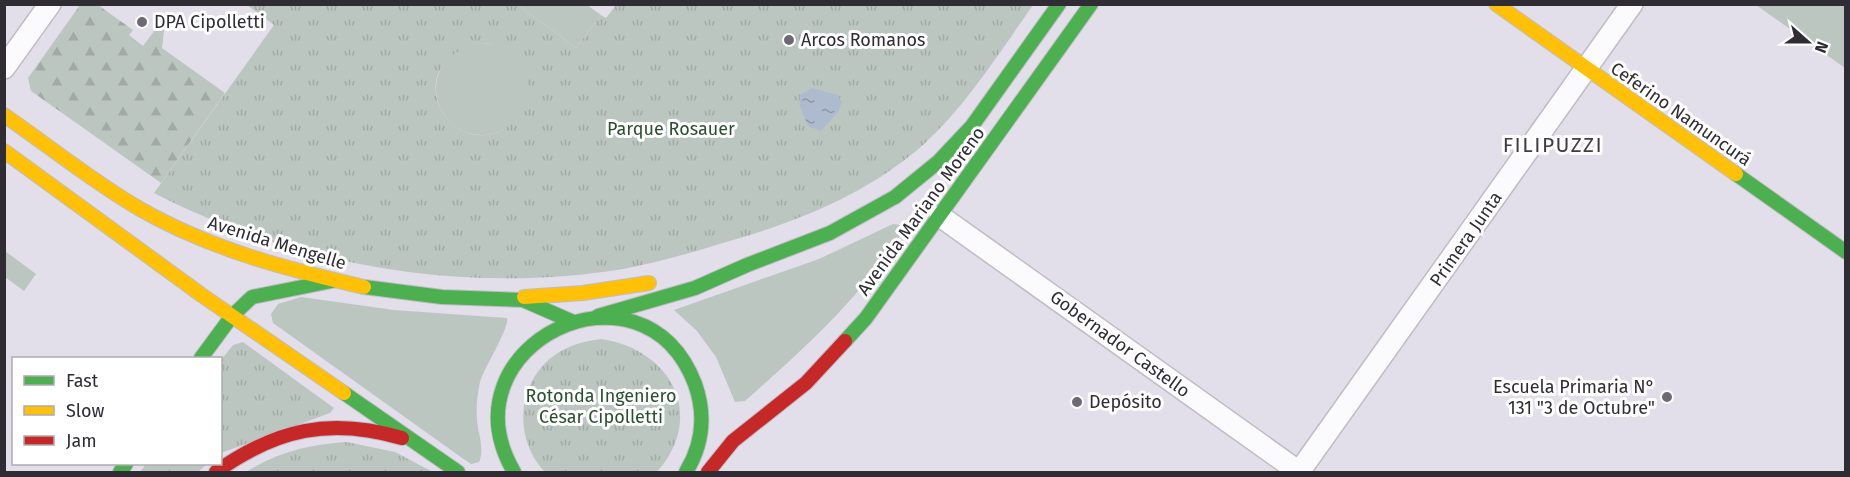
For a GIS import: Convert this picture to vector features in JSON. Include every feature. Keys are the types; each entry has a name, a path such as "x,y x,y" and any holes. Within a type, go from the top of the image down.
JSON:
{"main road":[{"name":"Avenida Mariano Moreno","path":"598,316 687,292 753,262 825,237 858,222 914,182 968,130 1059,4"},
{"name":"Avenida Mariano Moreno","path":"708,472 733,441 759,418 806,383 852,334 940,216 1090,4"},
{"name":"Ceferino Namuncurá","path":"1496,4 1845,252"},
{"name":"Avenida Mengelle","path":"4,115 122,198 176,228 254,258 334,280 420,295 512,298 541,307 571,321"},
{"path":"4,151 232,316 458,471"},
{"name":"Avenida Mariano Moreno","path":"684,276 753,262"},
{"path":"202,357 244,302 261,294 334,280"},
{"path":"512,298 583,293 660,281"},
{"path":"514,472 500,438 498,422 503,389 509,373 528,346 555,327 571,321 598,316 624,319 648,328 669,343 686,363 697,386 702,412 701,438 690,467"},
{"name":"Avenida Mariano Moreno","path":"690,467 722,438 759,418"},
{"path":"216,472 244,452 264,442 321,427 340,425 372,428 416,443"}],"street":[{"path":"4,68 50,4"},
{"name":"Primera Junta","path":"1299,472 1632,4"},
{"name":"Gobernador Castello","path":"940,216 1299,472"}],"green space":[{"path":"80,5 98,5 133,30 129,35 143,46 166,15 162,48 225,93 161,183 31,91 28,78"},
{"name":"Parque Rosauer","path":"247,5 518,5 576,48 601,15 606,18 616,5 1033,5 982,78 939,129 902,162 857,191 809,214 759,232 665,260 623,269 563,276 503,278 443,276 382,268 323,256 265,239 208,218 154,193 274,25","holes":["487,43 511,55 524,71 528,88 524,106 514,121 499,132 481,135 461,130 454,125 444,115 438,103 436,90 440,69 455,54 476,45"]},
{"path":"518,5 587,5 601,15 576,48"},
{"path":"1756,5 1845,5 1845,68"},
{"path":"482,43 499,47 514,57 524,72 528,89 524,106 514,121 499,131 482,135 465,131 450,121 440,106 436,89 440,72 450,57 465,47"},
{"path":"893,224 900,225 902,233 849,302 789,362 745,401 735,402 716,357 697,331 674,310 819,259"},
{"path":"5,251 36,274 24,291 5,277"},
{"path":"301,297 394,310 507,318 505,330 482,376 479,387 477,415 481,457 479,462 471,464 273,323 271,314 278,304"},
{"name":"Rotonda Ingeniero César Cipolletti","path":"601,339 626,345 646,356 663,371 674,388 680,408 679,429 672,451 657,472 545,472 534,457 527,440 524,405 529,388 537,373 549,359 573,345"},
{"path":"243,342 334,408 330,413 222,453 222,359 233,345"},
{"path":"347,442 395,452 433,472 246,472 270,459 295,450"},
{"path":"145,465 206,465 198,472 140,472"}],"water":[{"path":"812,88 837,95 842,102 838,112 821,131 808,126 799,104 800,95"}],"traffic: fast":[{"path":"598,316 695,288 830,233 895,197 938,162 972,126 1059,4"},
{"path":"845,341 866,318 1091,4"},
{"path":"1736,174 1846,252"},
{"path":"202,357 232,316 252,297 332,281"},
{"path":"364,287 442,297 523,300 571,321"},
{"path":"514,472 498,426 504,385 525,352 557,329 595,318 634,322 669,343 695,384 701,407 701,429 696,451 686,472"},
{"path":"344,393 458,472"},
{"path":"120,472 125,465"}],"traffic: slow":[{"path":"1496,4 1736,174"},
{"path":"4,115 105,187 140,209 194,236 249,256 364,287"},
{"path":"4,151 203,296 344,393"},
{"path":"524,297 583,293 649,283"}],"traffic: jam":[{"path":"708,472 733,441 806,383 845,341"},
{"path":"216,472 260,446 304,431 351,428 402,438"}],"place":[{"name":"DPA Cipolletti","path":"142,22"},
{"name":"Arcos Romanos","path":"789,40"},
{"name":"Escuela Primaria N° 131 \"3 de Octubre\"","path":"1667,397"},
{"name":"Depósito","path":"1077,402"}],"district":[{"name":"FILIPUZZI","path":"1553,145"}]}
